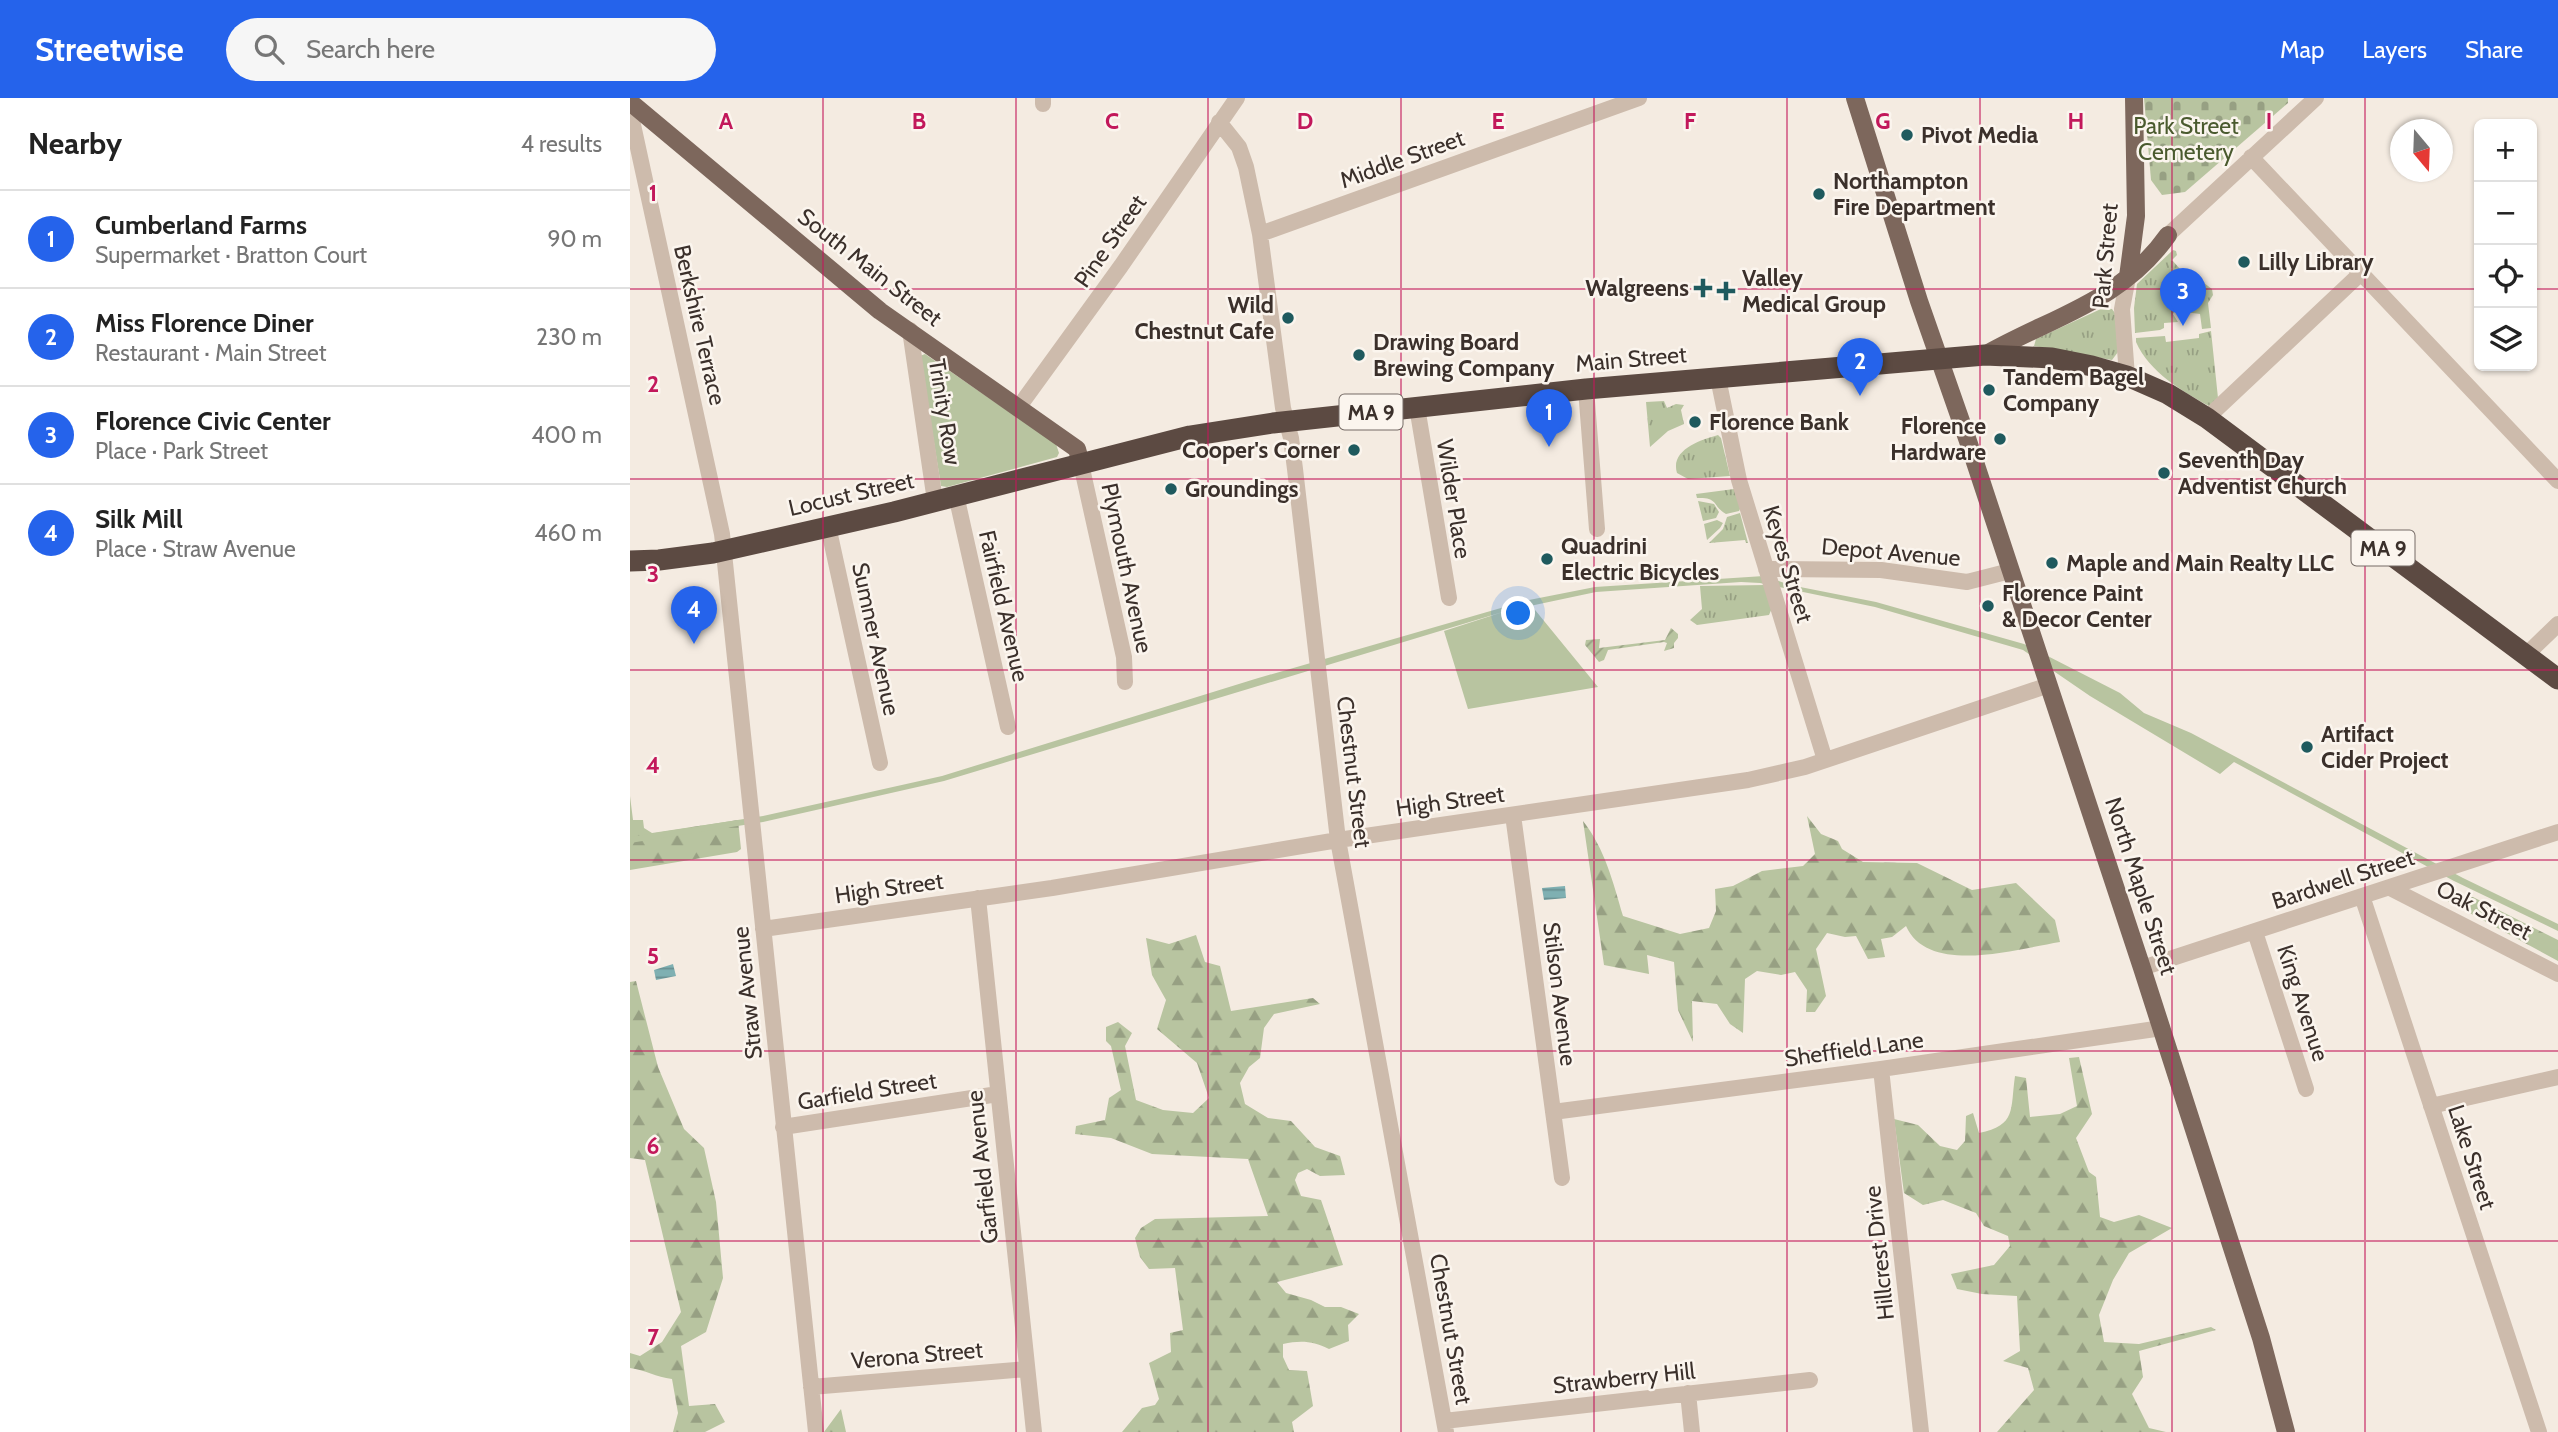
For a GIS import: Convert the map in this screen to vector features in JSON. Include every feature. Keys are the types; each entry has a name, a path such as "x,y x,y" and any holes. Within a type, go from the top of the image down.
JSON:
{"highway":[{"name":"MA 9","path":"1940,359 1984,355 2052,358 2127,376 2168,394 2207,418 2558,679"},
{"name":"Main Street","path":"1081,464 1190,436 1286,422 1586,389 1940,359"},
{"name":"Locust Street","path":"630,561 680,558 725,550 1081,464"}],"main road":[{"name":"North Maple Street","path":"1855,98 2143,968 2261,1338 2286,1432"},
{"name":"Park Street","path":"2128,277 2136,216 2134,98"},
{"name":"South Main Street","path":"630,102 854,290 1077,449 1081,464"},
{"path":"2134,241 2156,240 2168,235"},
{"path":"1984,355 2014,338 2096,301 2128,277 2160,247 2168,235"}],"street":[{"name":"Pine Street","path":"1018,408 1237,98"},
{"name":"Middle Street","path":"1260,234 1639,98"},
{"path":"2168,235 2316,98"},
{"name":"Berkshire Terrace","path":"630,111 725,550"},
{"name":"Chestnut Street","path":"1219,122 1243,153 1260,234 1295,469 1338,840 1445,1426"},
{"path":"2251,158 2558,481"},
{"path":"2207,418 2360,274"},
{"name":"Park Street","path":"2127,376 2122,309 2128,277"},
{"name":"Trinity Row","path":"910,330 946,498"},
{"name":"Keyes Street","path":"1717,378 1734,464 1825,760"},
{"path":"1586,389 1597,529"},
{"name":"Wilder Place","path":"1417,407 1449,598"},
{"name":"Plymouth Avenue","path":"1081,464 1124,657 1125,682"},
{"name":"Fairfield Avenue","path":"946,498 1008,727"},
{"name":"Sumner Avenue","path":"828,526 880,763"},
{"name":"Straw Avenue","path":"725,550 816,1432"},
{"name":"Depot Avenue","path":"1766,569 1881,570 1968,582 2010,570"},
{"path":"2526,655 2558,624"},
{"name":"High Street","path":"763,929 1748,780 1825,760 2049,685"},
{"name":"Stilson Avenue","path":"1513,815 1562,1178"},
{"name":"Bardwell Street","path":"2143,968 2558,832"},
{"name":"Oak Street","path":"2390,888 2558,974"},
{"name":"Lake Street","path":"2362,896 2539,1432"},
{"name":"Garfield Avenue","path":"978,898 1034,1432"},
{"name":"King Avenue","path":"2255,932 2306,1088"},
{"name":"Sheffield Lane","path":"1553,1112 1881,1069 2162,1028"},
{"name":"Hillcrest Drive","path":"1881,1069 1921,1432"},
{"path":"2431,1107 2558,1077"},
{"name":"Garfield Street","path":"783,1127 998,1094"},
{"name":"Verona Street","path":"811,1387 1026,1369"},
{"name":"Strawberry Hill","path":"1445,1426 1688,1393 1810,1380"},
{"path":"1688,1393 1692,1432"}],"green space":[{"name":"Park Street Cemetery","path":"2144,98 2288,98 2288,103 2185,192 2162,195 2151,180"},
{"path":"2173,250 2177,255 2172,260 2197,288 2204,283 2212,289 2213,295 2208,303 2211,328 2202,329 2200,314 2185,312 2182,308 2176,309 2173,314 2178,322 2164,323 2164,328 2160,330 2135,333 2137,284"},
{"path":"2103,308 2112,309 2115,313 2118,352 2112,360 2034,346 2036,339"},
{"path":"2211,331 2218,398 2209,406 2177,387 2158,371 2149,363 2136,342 2136,338 2165,336 2166,342 2199,338 2199,334"},
{"path":"925,354 1056,444 1059,453 1057,457 947,487 941,486 920,356"},
{"path":"1664,401 1667,408 1676,404 1684,405 1681,410 1684,424 1668,431 1650,447 1646,402"},
{"path":"1718,435 1730,476 1688,479 1677,473 1676,465 1682,452 1695,443"},
{"path":"1734,489 1741,507 1739,511 1726,514 1709,499 1697,498 1696,494"},
{"path":"1698,501 1714,504 1719,512 1716,518 1703,521"},
{"path":"1740,513 1748,543 1745,540 1709,543 1723,529 1727,517"},
{"path":"1717,520 1723,523 1707,540 1704,524"},
{"path":"1764,576 1790,585 1876,602 2024,644 2120,693 2144,713 2191,733 2463,878 2558,924 2558,931 2454,881 2234,762 2220,774 2090,696 2023,650 1875,607 1760,583 1596,592 1532,606 1598,687 1468,709 1444,631 1506,611 944,781 763,822 630,843 630,837 763,816 942,776 1255,679 1529,600 1595,587"},
{"path":"1765,585 1772,608 1769,615 1697,625 1690,620 1702,609 1700,586"},
{"path":"1671,628 1678,634 1678,638 1674,648 1664,651 1667,643 1664,642 1608,650 1604,660 1599,662 1585,645 1586,640 1600,639 1599,648 1665,640"},
{"path":"630,796 633,820 643,820 644,828 652,833 738,820 741,849 737,852 630,870"},
{"path":"1807,816 1821,834 1838,841 1842,849 1863,862 1917,863 1972,890 2016,883 2055,920 2060,942 1998,953 1953,955 1933,951 1917,941 1906,926 1892,937 1881,939 1885,957 1868,959 1856,936 1845,937 1827,933 1816,949 1826,996 1815,1012 1806,1012 1807,990 1795,972 1781,975 1757,971 1745,979 1743,1033 1730,1024 1717,1004 1692,1001 1693,1042 1678,1010 1674,962 1647,955 1649,974 1604,965 1583,821 1603,854 1623,916 1680,934 1709,928 1716,911 1715,889 1733,886 1762,871 1803,866 1815,854"},
{"path":"2473,897 2558,940 2558,961 2444,899"},
{"path":"1196,935 1205,962 1220,966 1231,1011 1313,998 1320,1004 1274,1014 1264,1028 1260,1058 1249,1067 1240,1083 1245,1104 1268,1118 1291,1121 1315,1147 1340,1156 1345,1175 1320,1176 1307,1169 1298,1173 1295,1180 1301,1196 1321,1200 1343,1265 1277,1282 1286,1293 1325,1307 1341,1307 1359,1314 1348,1325 1349,1341 1329,1349 1307,1342 1283,1344 1283,1357 1289,1370 1307,1371 1313,1406 1292,1422 1294,1432 1122,1432 1142,1408 1155,1405 1159,1399 1149,1363 1171,1352 1170,1333 1183,1330 1175,1268 1149,1269 1140,1257 1135,1238 1141,1228 1155,1219 1268,1216 1248,1159 1152,1154 1111,1138 1075,1134 1076,1126 1105,1120 1109,1098 1121,1090 1111,1046 1106,1041 1106,1027 1118,1022 1132,1033 1125,1046 1136,1100 1163,1110 1193,1113 1209,1098 1197,1063 1157,1029 1166,1000 1152,975 1146,938 1169,944"},
{"path":"636,981 658,1067 684,1129 704,1148 716,1202 723,1278 706,1332 681,1346 689,1406 715,1404 725,1422 705,1432 673,1432 678,1413 672,1379 630,1368 630,1353 640,1356 662,1342 681,1312 645,1160 630,1158 630,982"},
{"path":"2079,1057 2092,1114 2076,1138 2089,1172 2096,1177 2100,1217 2114,1222 2139,1215 2172,1228 2129,1253 2113,1280 2099,1315 2104,1342 2139,1344 2211,1327 2216,1330 2139,1351 2143,1377 2132,1394 2149,1428 2166,1432 1997,1432 2034,1390 2028,1368 2003,1361 2020,1351 2017,1296 1957,1289 1951,1274 1994,1265 2010,1246 2008,1236 1984,1226 1976,1213 1943,1200 1923,1205 1904,1193 1894,1119 1918,1125 1940,1146 1957,1150 1965,1141 1966,1116 1973,1113 1979,1133 2000,1126 2006,1120 2011,1107 2015,1076 2026,1078 2030,1117 2060,1114 2077,1106 2069,1058"},
{"path":"841,1409 846,1432 824,1432"}],"water":[{"path":"1565,886 1566,898 1544,900 1542,888"},
{"path":"673,964 676,976 656,980 654,970"}],"place":[{"name":"Pivot Media","path":"1907,135"},
{"name":"Northampton Fire Department","path":"1819,194"},
{"name":"Lilly Library","path":"2244,262"},
{"name":"Walgreens","path":"1703,288"},
{"name":"Valley Medical Group","path":"1726,291"},
{"name":"Wild Chestnut Cafe","path":"1288,318"},
{"name":"Florence Civic Center","path":"2183,326"},
{"name":"Drawing Board Brewing Company","path":"1359,355"},
{"name":"Tandem Bagel Company","path":"1989,390"},
{"name":"Miss Florence Diner","path":"1860,396"},
{"name":"Florence Bank","path":"1695,422"},
{"name":"Florence Hardware","path":"2000,439"},
{"name":"Cumberland Farms","path":"1549,447"},
{"name":"Cooper's Corner","path":"1354,450"},
{"name":"Seventh Day Adventist Church","path":"2164,473"},
{"name":"Groundings","path":"1171,489"},
{"name":"Quadrini Electric Bicycles","path":"1547,559"},
{"name":"Maple and Main Realty LLC","path":"2052,563"},
{"name":"Florence Paint & Decor Center","path":"1988,606"},
{"name":"Silk Mill","path":"694,644"},
{"name":"Artifact Cider Project","path":"2307,747"}]}
